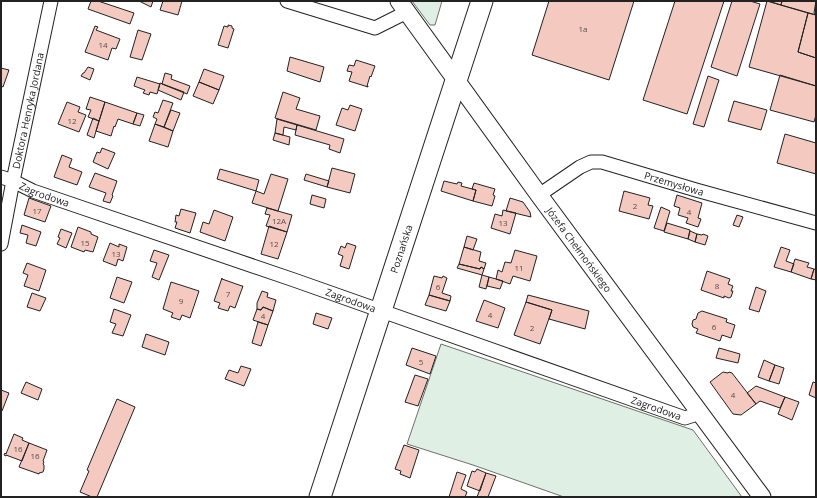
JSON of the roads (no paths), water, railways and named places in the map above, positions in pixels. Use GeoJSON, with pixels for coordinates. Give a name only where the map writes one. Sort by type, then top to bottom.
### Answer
{"type":"FeatureCollection","features":[{"type":"Feature","properties":{"kind":"main road","name":"Poznańska"},"geometry":{"type":"LineString","coordinates":[[320,497],[482,1]]}},
{"type":"Feature","properties":{"kind":"street","name":"Doktora Henryka Jordana"},"geometry":{"type":"LineString","coordinates":[[1,244],[7,179],[51,1]]}},
{"type":"Feature","properties":{"kind":"street"},"geometry":{"type":"LineString","coordinates":[[287,1],[375,28],[403,6]]}},
{"type":"Feature","properties":{"kind":"street","name":"Józefa Chełmońskiego"},"geometry":{"type":"LineString","coordinates":[[403,6],[762,497]]}},
{"type":"Feature","properties":{"kind":"street","name":"Przemysłowa"},"geometry":{"type":"LineString","coordinates":[[540,195],[580,167],[591,162],[602,162],[816,223]]}},
{"type":"Feature","properties":{"kind":"street","name":"Zagrodowa"},"geometry":{"type":"LineString","coordinates":[[7,179],[33,191],[685,418],[700,413]]}}]}
